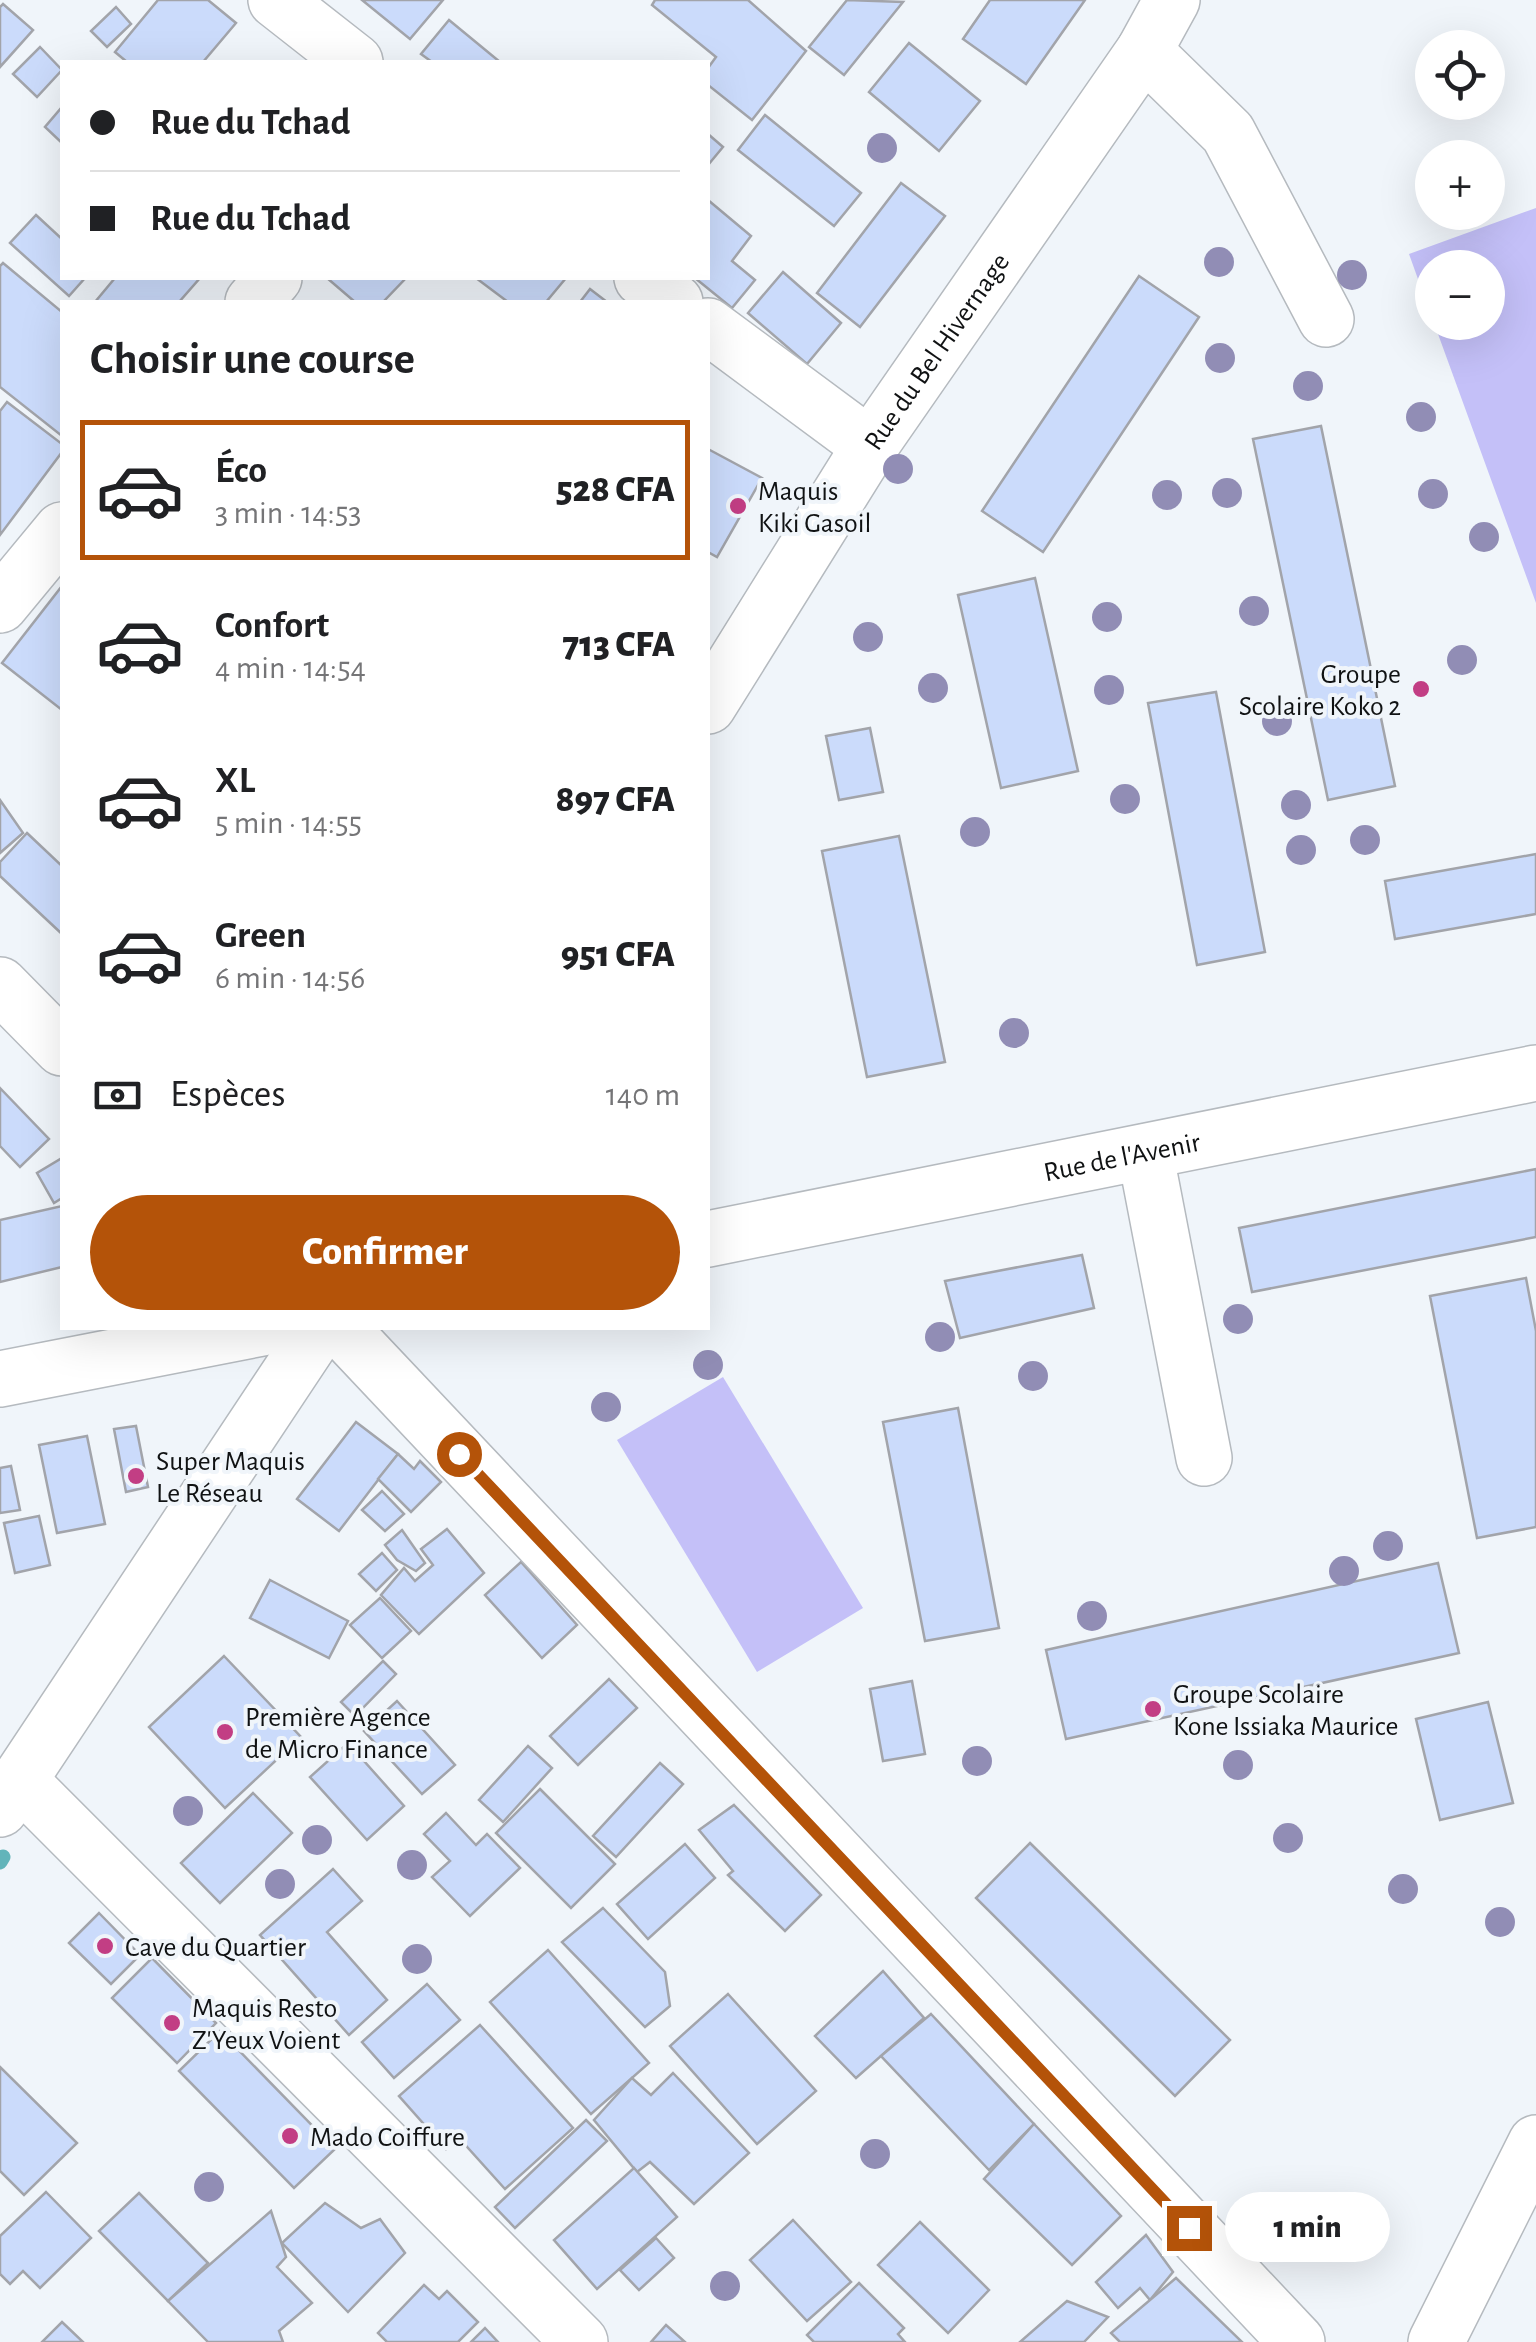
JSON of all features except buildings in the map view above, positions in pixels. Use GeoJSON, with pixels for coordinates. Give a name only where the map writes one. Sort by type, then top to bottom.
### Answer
{"type":"FeatureCollection","features":[{"type":"Feature","properties":{"kind":"street"},"geometry":{"type":"LineString","coordinates":[[276,0],[351,60]]}},
{"type":"Feature","properties":{"kind":"street","name":"Rue du Bel Hivernage"},"geometry":{"type":"LineString","coordinates":[[710,703],[870,446],[1144,51],[1172,0]]}},
{"type":"Feature","properties":{"kind":"street"},"geometry":{"type":"LineString","coordinates":[[1144,51],[1228,133],[1326,319]]}},
{"type":"Feature","properties":{"kind":"street"},"geometry":{"type":"LineString","coordinates":[[255,300],[272,280]]}},
{"type":"Feature","properties":{"kind":"street"},"geometry":{"type":"LineString","coordinates":[[645,280],[673,300]]}},
{"type":"Feature","properties":{"kind":"street"},"geometry":{"type":"LineString","coordinates":[[710,327],[870,446]]}},
{"type":"Feature","properties":{"kind":"street"},"geometry":{"type":"LineString","coordinates":[[0,605],[60,532]]}},
{"type":"Feature","properties":{"kind":"street"},"geometry":{"type":"LineString","coordinates":[[0,986],[60,1046]]}},
{"type":"Feature","properties":{"kind":"street","name":"Rue de l'Avenir"},"geometry":{"type":"LineString","coordinates":[[710,1240],[1536,1073]]}},
{"type":"Feature","properties":{"kind":"street"},"geometry":{"type":"LineString","coordinates":[[1146,1152],[1204,1458]]}},
{"type":"Feature","properties":{"kind":"street"},"geometry":{"type":"LineString","coordinates":[[0,1379],[315,1333]]}},
{"type":"Feature","properties":{"kind":"street"},"geometry":{"type":"LineString","coordinates":[[315,1333],[10,1795],[580,2342]]}},
{"type":"Feature","properties":{"kind":"street"},"geometry":{"type":"LineString","coordinates":[[315,1333],[1297,2342]]}},
{"type":"Feature","properties":{"kind":"street"},"geometry":{"type":"LineString","coordinates":[[1436,2342],[1536,2143]]}},
{"type":"Feature","properties":{"kind":"shaded area"},"geometry":{"type":"Polygon","coordinates":[[[1536,208],[1536,603],[1440,340],[1505,340],[1505,250],[1420,250],[1475,230],[1505,230],[1505,219],[1536,208]]]}},
{"type":"Feature","properties":{"kind":"shaded area"},"geometry":{"type":"Polygon","coordinates":[[[723,1377],[863,1608],[757,1672],[617,1440],[723,1377]]]}},
{"type":"Feature","properties":{"kind":"waterway"},"geometry":{"type":"LineString","coordinates":[[0,1862],[3,1857]]}},
{"type":"Feature","properties":{"kind":"place","name":"Maquis Kiki Gasoil"},"geometry":{"type":"Point","coordinates":[738,506]}},
{"type":"Feature","properties":{"kind":"place","name":"Groupe Scolaire Koko 2"},"geometry":{"type":"Point","coordinates":[1421,689]}},
{"type":"Feature","properties":{"kind":"place","name":"Super Maquis Le Réseau"},"geometry":{"type":"Point","coordinates":[136,1476]}},
{"type":"Feature","properties":{"kind":"place","name":"Groupe Scolaire Kone Issiaka Maurice"},"geometry":{"type":"Point","coordinates":[1153,1709]}},
{"type":"Feature","properties":{"kind":"place","name":"Première Agence de Micro Finance"},"geometry":{"type":"Point","coordinates":[225,1732]}},
{"type":"Feature","properties":{"kind":"place","name":"Cave du Quartier"},"geometry":{"type":"Point","coordinates":[105,1946]}},
{"type":"Feature","properties":{"kind":"place","name":"Maquis Resto Z'Yeux Voient"},"geometry":{"type":"Point","coordinates":[172,2023]}},
{"type":"Feature","properties":{"kind":"place","name":"Mado Coiffure"},"geometry":{"type":"Point","coordinates":[290,2136]}},
{"type":"Feature","properties":{"kind":"route"},"geometry":{"type":"LineString","coordinates":[[459,1454],[1189,2228]]}}]}
